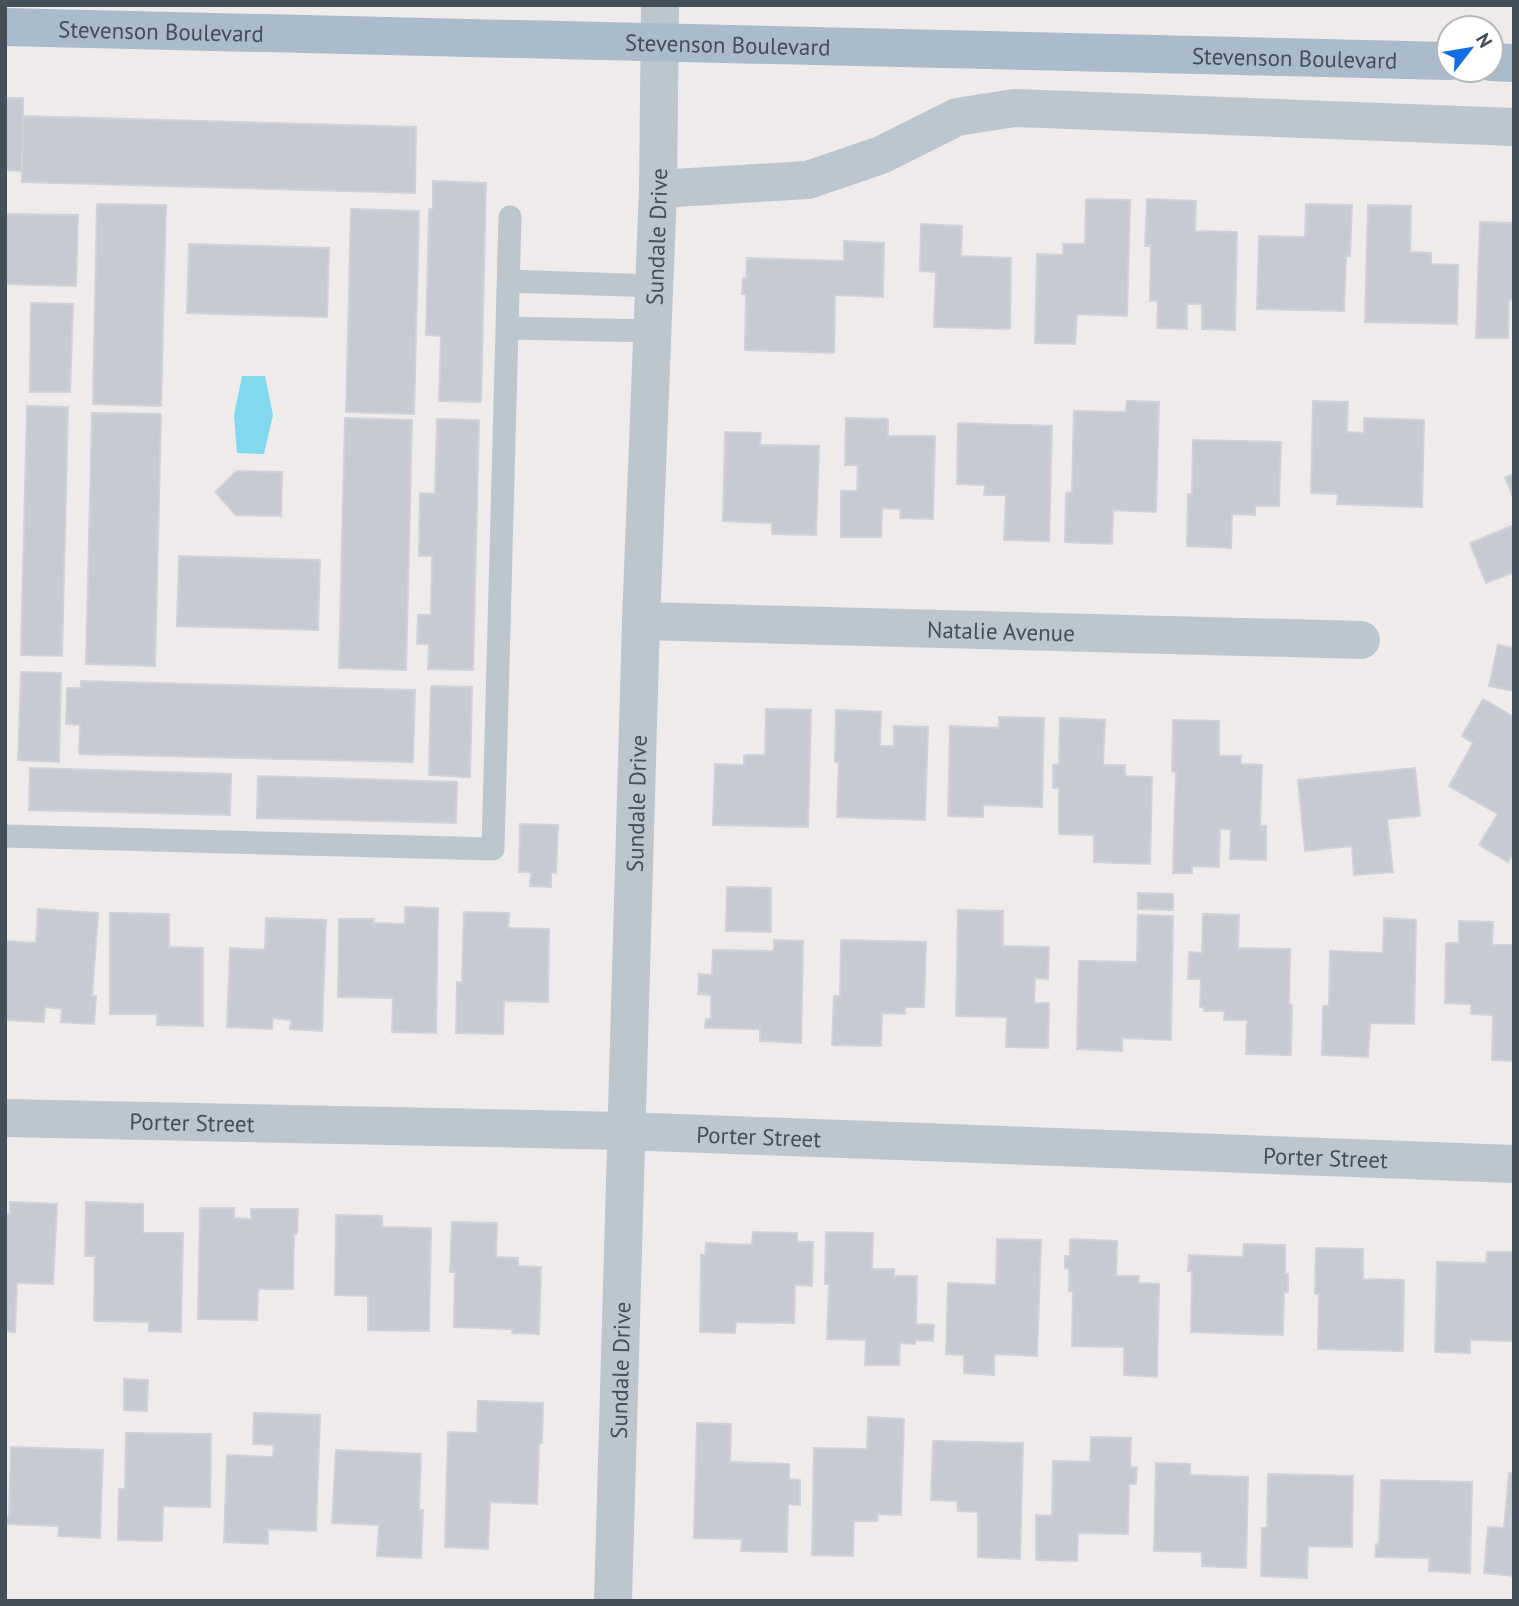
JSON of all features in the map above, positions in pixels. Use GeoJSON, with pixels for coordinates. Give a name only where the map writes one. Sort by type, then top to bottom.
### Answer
{"type":"FeatureCollection","features":[{"type":"Feature","properties":{"kind":"main road","name":"Stevenson Boulevard"},"geometry":{"type":"LineString","coordinates":[[5,27],[660,24],[1435,60]]}},
{"type":"Feature","properties":{"kind":"street","name":"Sundale Drive"},"geometry":{"type":"LineString","coordinates":[[613,1601],[640,621],[653,331],[660,24]]}},
{"type":"Feature","properties":{"kind":"street"},"geometry":{"type":"LineString","coordinates":[[657,189],[808,180],[881,155],[957,117],[1014,108],[1514,127]]}},
{"type":"Feature","properties":{"kind":"street","name":"Natalie Avenue"},"geometry":{"type":"LineString","coordinates":[[640,621],[1361,640]]}},
{"type":"Feature","properties":{"kind":"street","name":"Porter Street"},"geometry":{"type":"LineString","coordinates":[[5,1118],[625,1131],[1514,1164]]}},
{"type":"Feature","properties":{"kind":"lane"},"geometry":{"type":"LineString","coordinates":[[5,836],[493,849],[510,217]]}},
{"type":"Feature","properties":{"kind":"lane"},"geometry":{"type":"LineString","coordinates":[[509,281],[654,286]]}},
{"type":"Feature","properties":{"kind":"lane"},"geometry":{"type":"LineString","coordinates":[[508,328],[653,331]]}},
{"type":"Feature","properties":{"kind":"water"},"geometry":{"type":"Polygon","coordinates":[[[242,376],[265,376],[273,415],[264,454],[237,453],[234,415],[242,376]]]}},
{"type":"Feature","properties":{"kind":"building"},"geometry":{"type":"Polygon","coordinates":[[[5,98],[23,98],[22,171],[5,170],[5,98]]]}},
{"type":"Feature","properties":{"kind":"building"},"geometry":{"type":"Polygon","coordinates":[[[23,116],[416,127],[415,193],[22,182],[23,116]]]}},
{"type":"Feature","properties":{"kind":"building"},"geometry":{"type":"Polygon","coordinates":[[[433,181],[486,183],[481,402],[439,401],[441,336],[426,335],[429,209],[433,209],[433,181]]]}},
{"type":"Feature","properties":{"kind":"building"},"geometry":{"type":"Polygon","coordinates":[[[1086,199],[1130,200],[1127,316],[1077,314],[1075,344],[1035,343],[1037,254],[1063,255],[1063,244],[1085,244],[1086,199]]]}},
{"type":"Feature","properties":{"kind":"building"},"geometry":{"type":"Polygon","coordinates":[[[1147,199],[1196,201],[1195,231],[1237,232],[1235,330],[1202,329],[1202,304],[1187,304],[1187,329],[1157,328],[1158,301],[1150,301],[1151,246],[1145,246],[1147,199]]]}},
{"type":"Feature","properties":{"kind":"building"},"geometry":{"type":"Polygon","coordinates":[[[97,204],[166,205],[161,406],[93,404],[97,204]]]}},
{"type":"Feature","properties":{"kind":"building"},"geometry":{"type":"Polygon","coordinates":[[[1306,204],[1352,205],[1350,256],[1346,256],[1344,311],[1257,309],[1259,236],[1305,237],[1306,204]]]}},
{"type":"Feature","properties":{"kind":"building"},"geometry":{"type":"Polygon","coordinates":[[[1368,205],[1411,206],[1410,252],[1431,253],[1431,264],[1458,265],[1457,324],[1365,322],[1368,205]]]}},
{"type":"Feature","properties":{"kind":"building"},"geometry":{"type":"Polygon","coordinates":[[[351,209],[419,211],[414,414],[346,412],[351,209]]]}},
{"type":"Feature","properties":{"kind":"building"},"geometry":{"type":"Polygon","coordinates":[[[5,214],[78,215],[76,286],[5,284],[5,214]]]}},
{"type":"Feature","properties":{"kind":"building"},"geometry":{"type":"Polygon","coordinates":[[[1480,222],[1514,223],[1514,300],[1509,300],[1508,338],[1476,338],[1480,222]]]}},
{"type":"Feature","properties":{"kind":"building"},"geometry":{"type":"Polygon","coordinates":[[[921,224],[962,226],[961,256],[1011,258],[1010,329],[934,327],[936,272],[920,271],[921,224]]]}},
{"type":"Feature","properties":{"kind":"building"},"geometry":{"type":"Polygon","coordinates":[[[844,241],[884,243],[883,297],[835,295],[834,353],[745,350],[746,294],[742,294],[747,258],[844,261],[844,241]]]}},
{"type":"Feature","properties":{"kind":"building"},"geometry":{"type":"Polygon","coordinates":[[[189,244],[329,248],[327,317],[187,313],[189,244]]]}},
{"type":"Feature","properties":{"kind":"building"},"geometry":{"type":"Polygon","coordinates":[[[31,303],[73,304],[70,392],[30,392],[31,303]]]}},
{"type":"Feature","properties":{"kind":"building"},"geometry":{"type":"Polygon","coordinates":[[[1127,401],[1159,402],[1156,512],[1113,510],[1112,544],[1065,542],[1066,493],[1072,492],[1074,411],[1126,412],[1127,401]]]}},
{"type":"Feature","properties":{"kind":"building"},"geometry":{"type":"Polygon","coordinates":[[[1313,401],[1348,402],[1347,432],[1364,433],[1364,418],[1424,420],[1422,507],[1337,504],[1338,494],[1311,493],[1313,401]]]}},
{"type":"Feature","properties":{"kind":"building"},"geometry":{"type":"Polygon","coordinates":[[[27,406],[68,407],[62,656],[21,655],[27,406]]]}},
{"type":"Feature","properties":{"kind":"building"},"geometry":{"type":"Polygon","coordinates":[[[92,413],[161,414],[155,666],[86,664],[92,413]]]}},
{"type":"Feature","properties":{"kind":"building"},"geometry":{"type":"Polygon","coordinates":[[[345,418],[412,420],[406,670],[339,668],[345,418]]]}},
{"type":"Feature","properties":{"kind":"building"},"geometry":{"type":"Polygon","coordinates":[[[846,418],[888,419],[888,436],[935,436],[933,519],[900,518],[901,509],[882,508],[881,537],[841,537],[841,491],[857,491],[858,465],[845,465],[846,418]]]}},
{"type":"Feature","properties":{"kind":"building"},"geometry":{"type":"Polygon","coordinates":[[[437,419],[479,420],[473,670],[428,669],[429,644],[417,644],[418,615],[431,615],[432,556],[419,556],[420,493],[435,494],[437,419]]]}},
{"type":"Feature","properties":{"kind":"building"},"geometry":{"type":"Polygon","coordinates":[[[958,423],[1052,426],[1049,541],[1004,540],[1006,495],[984,495],[985,485],[957,484],[958,423]]]}},
{"type":"Feature","properties":{"kind":"building"},"geometry":{"type":"Polygon","coordinates":[[[725,432],[761,433],[760,445],[819,446],[816,535],[772,534],[772,523],[723,521],[725,432]]]}},
{"type":"Feature","properties":{"kind":"building"},"geometry":{"type":"Polygon","coordinates":[[[1193,440],[1281,442],[1279,506],[1255,506],[1255,515],[1232,514],[1231,548],[1187,546],[1193,440]]]}},
{"type":"Feature","properties":{"kind":"building"},"geometry":{"type":"Polygon","coordinates":[[[237,471],[282,472],[281,516],[236,515],[215,492],[237,471]]]}},
{"type":"Feature","properties":{"kind":"building"},"geometry":{"type":"Polygon","coordinates":[[[1514,474],[1514,499],[1505,477],[1514,474]]]}},
{"type":"Feature","properties":{"kind":"building"},"geometry":{"type":"Polygon","coordinates":[[[1514,525],[1514,572],[1486,583],[1470,543],[1514,525]]]}},
{"type":"Feature","properties":{"kind":"building"},"geometry":{"type":"Polygon","coordinates":[[[179,556],[320,560],[318,630],[177,626],[179,556]]]}},
{"type":"Feature","properties":{"kind":"building"},"geometry":{"type":"Polygon","coordinates":[[[1514,641],[1514,691],[1489,686],[1498,645],[1512,648],[1514,641]]]}},
{"type":"Feature","properties":{"kind":"building"},"geometry":{"type":"Polygon","coordinates":[[[21,672],[61,673],[59,762],[18,760],[21,672]]]}},
{"type":"Feature","properties":{"kind":"building"},"geometry":{"type":"Polygon","coordinates":[[[81,681],[415,690],[413,762],[79,754],[80,725],[66,724],[67,688],[81,688],[81,681]]]}},
{"type":"Feature","properties":{"kind":"building"},"geometry":{"type":"Polygon","coordinates":[[[431,686],[472,687],[470,777],[429,775],[431,686]]]}},
{"type":"Feature","properties":{"kind":"building"},"geometry":{"type":"Polygon","coordinates":[[[1483,699],[1514,717],[1514,852],[1508,862],[1479,845],[1498,814],[1449,786],[1473,743],[1462,736],[1483,699]]]}},
{"type":"Feature","properties":{"kind":"building"},"geometry":{"type":"Polygon","coordinates":[[[766,709],[811,710],[808,827],[713,825],[715,764],[744,765],[744,755],[765,755],[766,709]]]}},
{"type":"Feature","properties":{"kind":"building"},"geometry":{"type":"Polygon","coordinates":[[[836,710],[881,712],[880,746],[894,746],[894,726],[928,727],[925,820],[837,817],[839,762],[835,762],[836,710]]]}},
{"type":"Feature","properties":{"kind":"building"},"geometry":{"type":"Polygon","coordinates":[[[999,717],[1044,718],[1042,807],[983,805],[983,817],[948,816],[950,726],[999,728],[999,717]]]}},
{"type":"Feature","properties":{"kind":"building"},"geometry":{"type":"Polygon","coordinates":[[[1060,718],[1105,720],[1103,765],[1125,765],[1125,776],[1152,777],[1150,864],[1094,862],[1094,835],[1059,834],[1059,788],[1053,788],[1053,765],[1059,764],[1060,718]]]}},
{"type":"Feature","properties":{"kind":"building"},"geometry":{"type":"Polygon","coordinates":[[[1173,720],[1219,721],[1219,756],[1241,756],[1241,764],[1262,765],[1260,826],[1266,826],[1266,860],[1230,859],[1231,829],[1220,829],[1219,867],[1192,866],[1192,873],[1173,873],[1176,772],[1172,771],[1173,720]]]}},
{"type":"Feature","properties":{"kind":"building"},"geometry":{"type":"Polygon","coordinates":[[[30,768],[231,774],[230,815],[29,810],[30,768]]]}},
{"type":"Feature","properties":{"kind":"building"},"geometry":{"type":"Polygon","coordinates":[[[1415,768],[1420,816],[1387,819],[1393,872],[1354,875],[1352,846],[1305,851],[1298,780],[1415,768]]]}},
{"type":"Feature","properties":{"kind":"building"},"geometry":{"type":"Polygon","coordinates":[[[258,776],[457,782],[456,823],[257,818],[258,776]]]}},
{"type":"Feature","properties":{"kind":"building"},"geometry":{"type":"Polygon","coordinates":[[[520,824],[558,825],[556,873],[551,873],[551,887],[530,886],[531,872],[519,872],[520,824]]]}},
{"type":"Feature","properties":{"kind":"building"},"geometry":{"type":"Polygon","coordinates":[[[727,887],[771,888],[771,932],[726,931],[727,887]]]}},
{"type":"Feature","properties":{"kind":"building"},"geometry":{"type":"Polygon","coordinates":[[[1138,893],[1173,894],[1173,910],[1138,909],[1138,893]]]}},
{"type":"Feature","properties":{"kind":"building"},"geometry":{"type":"Polygon","coordinates":[[[405,907],[438,908],[436,1033],[392,1032],[393,998],[338,997],[339,919],[374,919],[373,923],[405,924],[405,907]]]}},
{"type":"Feature","properties":{"kind":"building"},"geometry":{"type":"Polygon","coordinates":[[[38,909],[98,913],[92,996],[96,996],[94,1024],[61,1022],[62,1009],[45,1007],[44,1022],[5,1020],[5,941],[36,943],[38,909]]]}},
{"type":"Feature","properties":{"kind":"building"},"geometry":{"type":"Polygon","coordinates":[[[958,910],[1003,911],[1003,946],[1049,947],[1048,979],[1035,978],[1034,1003],[1049,1003],[1048,1048],[1006,1047],[1007,1017],[956,1016],[958,910]]]}},
{"type":"Feature","properties":{"kind":"building"},"geometry":{"type":"Polygon","coordinates":[[[464,912],[509,913],[508,928],[549,929],[548,1002],[504,1001],[503,1034],[456,1033],[457,982],[462,983],[464,912]]]}},
{"type":"Feature","properties":{"kind":"building"},"geometry":{"type":"Polygon","coordinates":[[[110,913],[169,914],[169,947],[203,948],[203,1026],[157,1025],[157,1014],[110,1014],[110,913]]]}},
{"type":"Feature","properties":{"kind":"building"},"geometry":{"type":"Polygon","coordinates":[[[1203,914],[1239,915],[1238,948],[1290,949],[1291,1055],[1246,1054],[1247,1020],[1224,1020],[1225,1011],[1204,1011],[1204,1007],[1200,1007],[1201,979],[1188,979],[1189,952],[1202,953],[1203,914]]]}},
{"type":"Feature","properties":{"kind":"building"},"geometry":{"type":"Polygon","coordinates":[[[1138,915],[1173,916],[1171,1040],[1122,1038],[1122,1051],[1077,1049],[1079,961],[1137,962],[1138,915]]]}},
{"type":"Feature","properties":{"kind":"building"},"geometry":{"type":"Polygon","coordinates":[[[266,918],[326,920],[322,1031],[290,1029],[291,1020],[273,1018],[272,1029],[227,1027],[230,948],[265,950],[266,918]]]}},
{"type":"Feature","properties":{"kind":"building"},"geometry":{"type":"Polygon","coordinates":[[[1384,918],[1416,920],[1414,1024],[1370,1023],[1368,1057],[1322,1055],[1323,1006],[1329,1006],[1330,951],[1383,953],[1384,918]]]}},
{"type":"Feature","properties":{"kind":"building"},"geometry":{"type":"Polygon","coordinates":[[[1459,921],[1493,922],[1492,945],[1514,945],[1514,1061],[1492,1060],[1493,1015],[1471,1014],[1471,1004],[1445,1003],[1446,943],[1459,943],[1459,921]]]}},
{"type":"Feature","properties":{"kind":"building"},"geometry":{"type":"Polygon","coordinates":[[[774,940],[803,941],[801,1043],[760,1041],[760,1029],[705,1028],[706,1019],[711,1019],[711,995],[698,994],[699,974],[712,975],[713,950],[774,951],[774,940]]]}},
{"type":"Feature","properties":{"kind":"building"},"geometry":{"type":"Polygon","coordinates":[[[841,940],[926,942],[924,1007],[905,1007],[905,1014],[882,1013],[881,1046],[832,1045],[834,996],[840,996],[841,940]]]}},
{"type":"Feature","properties":{"kind":"building"},"geometry":{"type":"Polygon","coordinates":[[[10,1202],[57,1204],[53,1284],[17,1283],[15,1332],[5,1331],[5,1214],[10,1214],[10,1202]]]}},
{"type":"Feature","properties":{"kind":"building"},"geometry":{"type":"Polygon","coordinates":[[[86,1202],[143,1204],[143,1233],[183,1233],[181,1332],[149,1331],[149,1322],[94,1321],[95,1256],[85,1256],[86,1202]]]}},
{"type":"Feature","properties":{"kind":"building"},"geometry":{"type":"Polygon","coordinates":[[[200,1208],[234,1208],[234,1218],[251,1219],[251,1209],[298,1209],[297,1234],[294,1234],[293,1289],[258,1289],[257,1320],[198,1319],[200,1208]]]}},
{"type":"Feature","properties":{"kind":"building"},"geometry":{"type":"Polygon","coordinates":[[[336,1215],[382,1216],[382,1227],[431,1228],[429,1331],[368,1330],[368,1296],[335,1295],[336,1215]]]}},
{"type":"Feature","properties":{"kind":"building"},"geometry":{"type":"Polygon","coordinates":[[[452,1222],[497,1223],[496,1257],[518,1258],[518,1266],[541,1267],[539,1334],[512,1333],[513,1329],[454,1327],[455,1272],[450,1272],[452,1222]]]}},
{"type":"Feature","properties":{"kind":"building"},"geometry":{"type":"Polygon","coordinates":[[[753,1232],[797,1233],[797,1242],[813,1242],[812,1286],[795,1285],[794,1323],[736,1322],[735,1333],[700,1332],[701,1255],[705,1255],[706,1243],[752,1245],[753,1232]]]}},
{"type":"Feature","properties":{"kind":"building"},"geometry":{"type":"Polygon","coordinates":[[[826,1232],[873,1233],[872,1269],[894,1269],[894,1276],[917,1276],[916,1324],[934,1325],[933,1341],[900,1343],[899,1365],[865,1365],[866,1340],[827,1339],[829,1284],[825,1284],[826,1232]]]}},
{"type":"Feature","properties":{"kind":"building"},"geometry":{"type":"Polygon","coordinates":[[[997,1239],[1041,1240],[1037,1356],[994,1354],[994,1375],[964,1373],[964,1355],[946,1354],[948,1283],[996,1285],[997,1239]]]}},
{"type":"Feature","properties":{"kind":"building"},"geometry":{"type":"Polygon","coordinates":[[[1070,1239],[1117,1241],[1116,1276],[1139,1276],[1138,1283],[1159,1284],[1157,1377],[1124,1375],[1124,1347],[1072,1346],[1073,1291],[1069,1291],[1069,1269],[1065,1268],[1065,1256],[1070,1256],[1070,1239]]]}},
{"type":"Feature","properties":{"kind":"building"},"geometry":{"type":"Polygon","coordinates":[[[1244,1244],[1285,1245],[1288,1292],[1284,1292],[1283,1335],[1191,1332],[1192,1271],[1188,1271],[1189,1255],[1243,1257],[1244,1244]]]}},
{"type":"Feature","properties":{"kind":"building"},"geometry":{"type":"Polygon","coordinates":[[[1316,1248],[1363,1249],[1363,1279],[1404,1280],[1403,1351],[1318,1349],[1316,1248]]]}},
{"type":"Feature","properties":{"kind":"building"},"geometry":{"type":"Polygon","coordinates":[[[1487,1252],[1514,1252],[1514,1341],[1470,1340],[1470,1353],[1435,1352],[1437,1262],[1486,1263],[1487,1252]]]}},
{"type":"Feature","properties":{"kind":"building"},"geometry":{"type":"Polygon","coordinates":[[[124,1379],[148,1380],[147,1411],[124,1410],[124,1379]]]}},
{"type":"Feature","properties":{"kind":"building"},"geometry":{"type":"Polygon","coordinates":[[[478,1401],[543,1403],[537,1504],[490,1502],[488,1549],[445,1547],[448,1432],[477,1433],[478,1401]]]}},
{"type":"Feature","properties":{"kind":"building"},"geometry":{"type":"Polygon","coordinates":[[[254,1413],[320,1415],[316,1531],[268,1529],[268,1544],[224,1542],[227,1455],[273,1457],[274,1445],[253,1444],[254,1413]]]}},
{"type":"Feature","properties":{"kind":"building"},"geometry":{"type":"Polygon","coordinates":[[[868,1417],[904,1419],[901,1515],[878,1514],[877,1521],[854,1521],[853,1556],[812,1555],[814,1448],[867,1449],[868,1417]]]}},
{"type":"Feature","properties":{"kind":"building"},"geometry":{"type":"Polygon","coordinates":[[[697,1423],[731,1424],[730,1462],[789,1464],[789,1479],[800,1480],[800,1505],[788,1504],[787,1552],[741,1551],[742,1539],[694,1538],[697,1423]]]}},
{"type":"Feature","properties":{"kind":"building"},"geometry":{"type":"Polygon","coordinates":[[[126,1433],[211,1434],[210,1507],[163,1506],[162,1541],[118,1540],[119,1489],[125,1489],[126,1433]]]}},
{"type":"Feature","properties":{"kind":"building"},"geometry":{"type":"Polygon","coordinates":[[[1091,1437],[1131,1438],[1130,1467],[1137,1467],[1136,1484],[1129,1484],[1128,1534],[1078,1533],[1077,1561],[1036,1560],[1036,1515],[1052,1516],[1053,1461],[1090,1462],[1091,1437]]]}},
{"type":"Feature","properties":{"kind":"building"},"geometry":{"type":"Polygon","coordinates":[[[933,1441],[1023,1443],[1020,1559],[978,1557],[978,1512],[958,1511],[957,1501],[931,1500],[933,1441]]]}},
{"type":"Feature","properties":{"kind":"building"},"geometry":{"type":"Polygon","coordinates":[[[11,1447],[103,1450],[100,1538],[58,1536],[59,1526],[5,1524],[6,1517],[9,1517],[11,1447]]]}},
{"type":"Feature","properties":{"kind":"building"},"geometry":{"type":"Polygon","coordinates":[[[336,1450],[421,1454],[421,1558],[377,1556],[379,1525],[332,1523],[336,1450]]]}},
{"type":"Feature","properties":{"kind":"building"},"geometry":{"type":"Polygon","coordinates":[[[1156,1463],[1190,1464],[1190,1475],[1248,1477],[1246,1568],[1202,1566],[1202,1552],[1154,1551],[1156,1463]]]}},
{"type":"Feature","properties":{"kind":"building"},"geometry":{"type":"Polygon","coordinates":[[[1509,1473],[1514,1474],[1514,1576],[1484,1573],[1488,1527],[1504,1528],[1509,1473]]]}},
{"type":"Feature","properties":{"kind":"building"},"geometry":{"type":"Polygon","coordinates":[[[1268,1474],[1353,1476],[1352,1547],[1308,1546],[1307,1578],[1261,1576],[1262,1528],[1267,1528],[1268,1474]]]}},
{"type":"Feature","properties":{"kind":"building"},"geometry":{"type":"Polygon","coordinates":[[[1381,1480],[1472,1482],[1470,1573],[1429,1571],[1429,1558],[1375,1557],[1376,1544],[1379,1545],[1381,1480]]]}}]}
